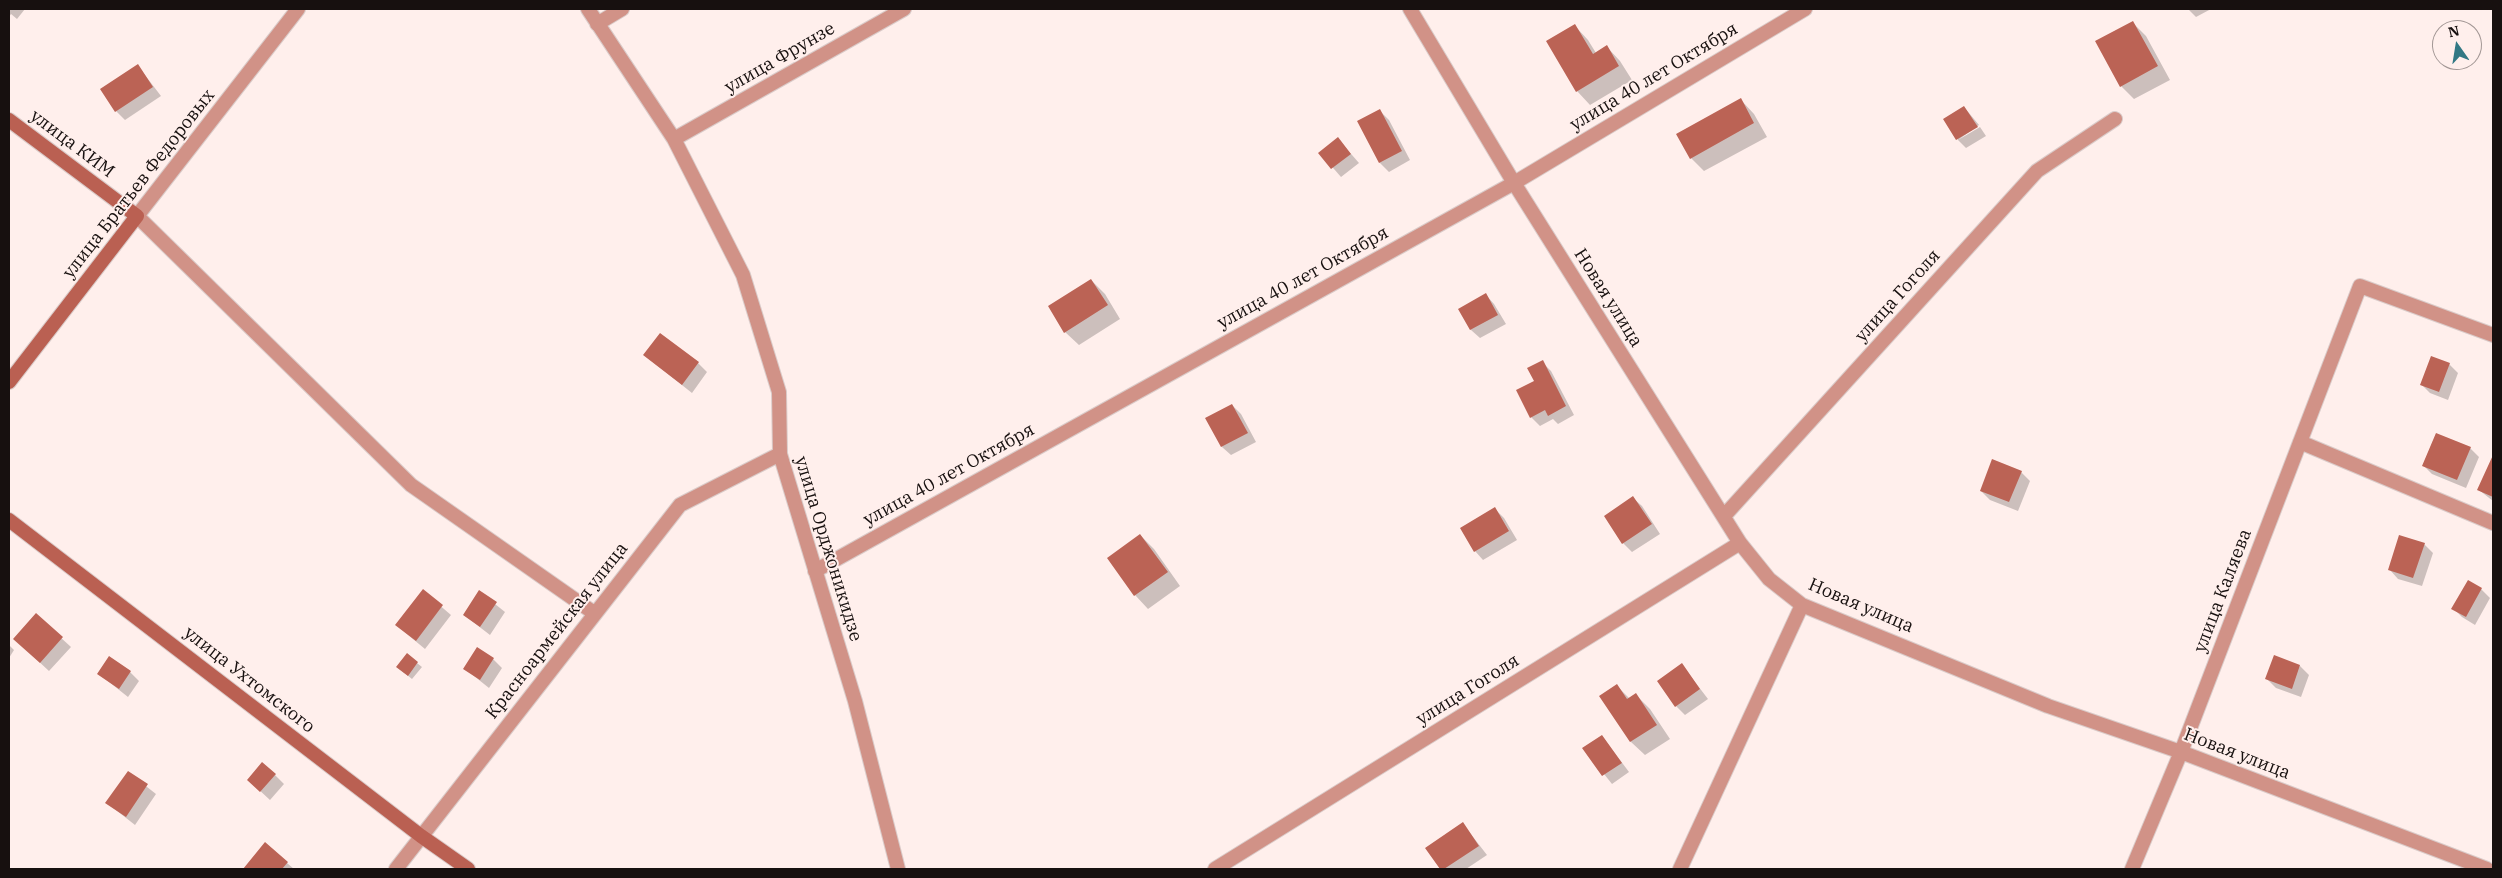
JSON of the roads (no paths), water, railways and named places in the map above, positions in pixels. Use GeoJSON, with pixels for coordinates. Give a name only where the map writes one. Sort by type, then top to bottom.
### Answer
{"type":"FeatureCollection","features":[{"type":"Feature","properties":{"kind":"main road","name":"улица КИМ"},"geometry":{"type":"LineString","coordinates":[[9,120],[137,216]]}},
{"type":"Feature","properties":{"kind":"main road","name":"улица Братьев Федоровых"},"geometry":{"type":"LineString","coordinates":[[9,382],[137,216]]}},
{"type":"Feature","properties":{"kind":"main road","name":"улица Ухтомского"},"geometry":{"type":"LineString","coordinates":[[9,520],[421,836],[468,869]]}},
{"type":"Feature","properties":{"kind":"street","name":"улица Братьев Федоровых"},"geometry":{"type":"LineString","coordinates":[[137,216],[298,9]]}},
{"type":"Feature","properties":{"kind":"street","name":"улица Орджоникидзе"},"geometry":{"type":"LineString","coordinates":[[588,9],[674,139],[742,274],[778,392],[780,454],[855,701],[898,869]]}},
{"type":"Feature","properties":{"kind":"street"},"geometry":{"type":"LineString","coordinates":[[597,24],[622,9]]}},
{"type":"Feature","properties":{"kind":"street","name":"улица Фрунзе"},"geometry":{"type":"LineString","coordinates":[[674,139],[904,9]]}},
{"type":"Feature","properties":{"kind":"street","name":"Новая улица"},"geometry":{"type":"LineString","coordinates":[[1410,9],[1514,183],[1740,543],[1769,579],[1802,604],[2048,706],[2181,752],[2487,869]]}},
{"type":"Feature","properties":{"kind":"street","name":"улица 40 лет Октября"},"geometry":{"type":"LineString","coordinates":[[815,571],[1514,183],[1805,9]]}},
{"type":"Feature","properties":{"kind":"street","name":"улица Гоголя"},"geometry":{"type":"LineString","coordinates":[[1724,516],[2037,171],[2115,119]]}},
{"type":"Feature","properties":{"kind":"street"},"geometry":{"type":"LineString","coordinates":[[137,216],[411,485],[594,614]]}},
{"type":"Feature","properties":{"kind":"street","name":"улица Каляева"},"geometry":{"type":"LineString","coordinates":[[2132,869],[2181,752],[2360,286],[2493,334]]}},
{"type":"Feature","properties":{"kind":"street"},"geometry":{"type":"LineString","coordinates":[[2300,442],[2493,523]]}},
{"type":"Feature","properties":{"kind":"street","name":"Красноармейская улица"},"geometry":{"type":"LineString","coordinates":[[396,869],[680,505],[780,454]]}},
{"type":"Feature","properties":{"kind":"street","name":"улица Гоголя"},"geometry":{"type":"LineString","coordinates":[[1215,869],[1740,543]]}},
{"type":"Feature","properties":{"kind":"street"},"geometry":{"type":"LineString","coordinates":[[1680,869],[1802,604]]}}]}
